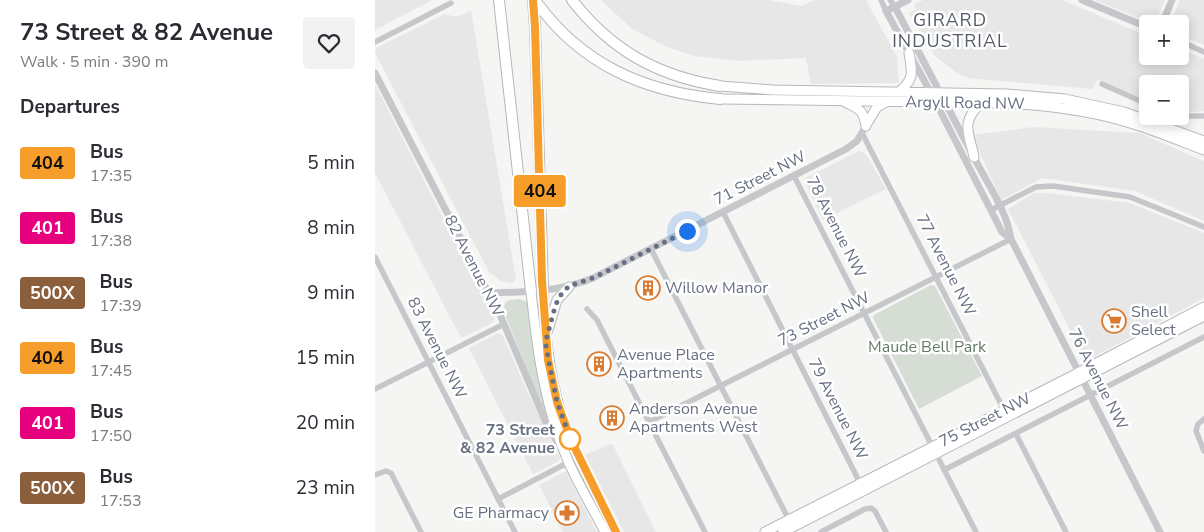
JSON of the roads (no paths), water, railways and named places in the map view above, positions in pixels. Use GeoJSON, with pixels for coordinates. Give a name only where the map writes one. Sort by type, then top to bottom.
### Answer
{"type":"FeatureCollection","features":[{"type":"Feature","properties":{"kind":"highway"},"geometry":{"type":"LineString","coordinates":[[499,0],[531,291]]}},
{"type":"Feature","properties":{"kind":"highway"},"geometry":{"type":"LineString","coordinates":[[534,0],[543,290]]}},
{"type":"Feature","properties":{"kind":"highway"},"geometry":{"type":"LineString","coordinates":[[534,0],[565,34],[586,52],[610,68],[633,79],[672,93],[720,99]]}},
{"type":"Feature","properties":{"kind":"highway"},"geometry":{"type":"LineString","coordinates":[[571,0],[595,28],[636,58],[681,77],[720,86]]}},
{"type":"Feature","properties":{"kind":"main road"},"geometry":{"type":"LineString","coordinates":[[899,92],[911,80],[909,53]]}},
{"type":"Feature","properties":{"kind":"main road","name":"Argyll Road NW"},"geometry":{"type":"LineString","coordinates":[[720,86],[773,90],[1035,96],[1079,101],[1142,117],[1204,141]]}},
{"type":"Feature","properties":{"kind":"main road","name":"Argyll Road NW"},"geometry":{"type":"LineString","coordinates":[[720,99],[946,102],[1046,106],[1096,114],[1140,126],[1204,150]]}},
{"type":"Feature","properties":{"kind":"main road"},"geometry":{"type":"LineString","coordinates":[[843,101],[861,110],[864,115],[864,129]]}},
{"type":"Feature","properties":{"kind":"main road"},"geometry":{"type":"LineString","coordinates":[[864,129],[877,107],[888,101]]}},
{"type":"Feature","properties":{"kind":"main road"},"geometry":{"type":"LineString","coordinates":[[974,157],[967,126],[970,115],[981,103]]}},
{"type":"Feature","properties":{"kind":"main road"},"geometry":{"type":"LineString","coordinates":[[546,340],[557,300],[569,286]]}},
{"type":"Feature","properties":{"kind":"main road"},"geometry":{"type":"LineString","coordinates":[[543,290],[549,368],[557,402],[571,440],[616,532]]}},
{"type":"Feature","properties":{"kind":"main road","name":"82 Avenue NW"},"geometry":{"type":"LineString","coordinates":[[531,291],[538,358],[551,412],[569,462],[605,532]]}},
{"type":"Feature","properties":{"kind":"main road","name":"75 Street NW"},"geometry":{"type":"LineString","coordinates":[[783,532],[861,483],[934,451],[1004,410],[1081,376],[1204,307]]}},
{"type":"Feature","properties":{"kind":"main road","name":"75 Street NW"},"geometry":{"type":"LineString","coordinates":[[765,532],[792,526],[1081,376],[1204,316]]}},
{"type":"Feature","properties":{"kind":"street","name":"76 Avenue NW"},"geometry":{"type":"LineString","coordinates":[[881,0],[1002,232],[1011,239]]}},
{"type":"Feature","properties":{"kind":"street","name":"76 Avenue NW"},"geometry":{"type":"LineString","coordinates":[[890,0],[946,102],[999,206],[1009,227],[1011,239],[1160,532]]}},
{"type":"Feature","properties":{"kind":"street"},"geometry":{"type":"LineString","coordinates":[[886,11],[908,0]]}},
{"type":"Feature","properties":{"kind":"street"},"geometry":{"type":"LineString","coordinates":[[1082,0],[1139,24]]}},
{"type":"Feature","properties":{"kind":"street"},"geometry":{"type":"LineString","coordinates":[[1165,15],[1172,0]]}},
{"type":"Feature","properties":{"kind":"street"},"geometry":{"type":"LineString","coordinates":[[375,42],[451,3]]}},
{"type":"Feature","properties":{"kind":"street"},"geometry":{"type":"LineString","coordinates":[[1189,45],[1204,52]]}},
{"type":"Feature","properties":{"kind":"street","name":"82 Avenue NW"},"geometry":{"type":"LineString","coordinates":[[375,73],[488,293],[547,425],[569,462]]}},
{"type":"Feature","properties":{"kind":"street"},"geometry":{"type":"LineString","coordinates":[[1102,84],[1139,100]]}},
{"type":"Feature","properties":{"kind":"street"},"geometry":{"type":"LineString","coordinates":[[1189,116],[1204,116]]}},
{"type":"Feature","properties":{"kind":"street","name":"71 Street NW"},"geometry":{"type":"LineString","coordinates":[[488,293],[543,290],[569,286],[593,278],[849,148],[857,141],[864,129]]}},
{"type":"Feature","properties":{"kind":"street","name":"77 Avenue NW"},"geometry":{"type":"LineString","coordinates":[[864,129],[936,277],[1004,410]]}},
{"type":"Feature","properties":{"kind":"street","name":"78 Avenue NW"},"geometry":{"type":"LineString","coordinates":[[794,176],[976,532]]}},
{"type":"Feature","properties":{"kind":"street"},"geometry":{"type":"LineString","coordinates":[[991,210],[1035,187],[1053,186],[1130,197],[1204,227]]}},
{"type":"Feature","properties":{"kind":"street","name":"79 Avenue NW"},"geometry":{"type":"LineString","coordinates":[[723,212],[861,483]]}},
{"type":"Feature","properties":{"kind":"street","name":"73 Street NW"},"geometry":{"type":"LineString","coordinates":[[649,422],[1011,239]]}},
{"type":"Feature","properties":{"kind":"street"},"geometry":{"type":"LineString","coordinates":[[651,249],[792,526]]}},
{"type":"Feature","properties":{"kind":"street","name":"83 Avenue NW"},"geometry":{"type":"LineString","coordinates":[[375,257],[515,532]]}},
{"type":"Feature","properties":{"kind":"street"},"geometry":{"type":"LineString","coordinates":[[587,309],[597,320],[705,532]]}},
{"type":"Feature","properties":{"kind":"street"},"geometry":{"type":"LineString","coordinates":[[375,389],[503,324]]}},
{"type":"Feature","properties":{"kind":"street","name":"75 Street NW"},"geometry":{"type":"LineString","coordinates":[[944,470],[1204,337]]}},
{"type":"Feature","properties":{"kind":"street"},"geometry":{"type":"LineString","coordinates":[[1204,419],[1196,428],[1197,436],[1204,451]]}},
{"type":"Feature","properties":{"kind":"street"},"geometry":{"type":"LineString","coordinates":[[1016,434],[1067,532]]}},
{"type":"Feature","properties":{"kind":"street"},"geometry":{"type":"LineString","coordinates":[[498,499],[569,462]]}},
{"type":"Feature","properties":{"kind":"street"},"geometry":{"type":"LineString","coordinates":[[375,475],[386,470],[391,473],[421,532]]}},
{"type":"Feature","properties":{"kind":"street"},"geometry":{"type":"LineString","coordinates":[[821,532],[865,509],[871,508],[875,511],[886,532]]}},
{"type":"Feature","properties":{"kind":"place","name":"Willow Manor"},"geometry":{"type":"Point","coordinates":[648,288]}},
{"type":"Feature","properties":{"kind":"place","name":"Shell Select"},"geometry":{"type":"Point","coordinates":[1114,321]}},
{"type":"Feature","properties":{"kind":"place","name":"Avenue Place Apartments"},"geometry":{"type":"Point","coordinates":[599,364]}},
{"type":"Feature","properties":{"kind":"place","name":"Anderson Avenue Apartments West"},"geometry":{"type":"Point","coordinates":[612,418]}},
{"type":"Feature","properties":{"kind":"place","name":"73 Street & 82 Avenue"},"geometry":{"type":"Point","coordinates":[570,439]}},
{"type":"Feature","properties":{"kind":"place","name":"GE Pharmacy"},"geometry":{"type":"Point","coordinates":[567,513]}},
{"type":"Feature","properties":{"kind":"district","name":"GIRARD INDUSTRIAL"},"geometry":{"type":"Point","coordinates":[950,30]}},
{"type":"Feature","properties":{"kind":"park label","name":"Maude Bell Park"},"geometry":{"type":"Point","coordinates":[927,347]}}]}
